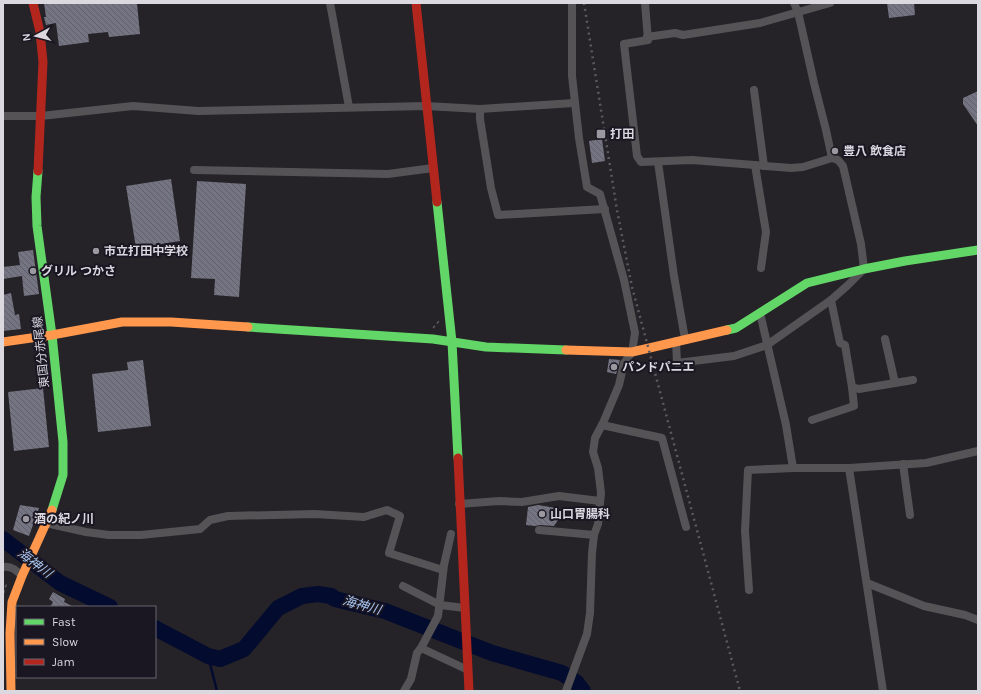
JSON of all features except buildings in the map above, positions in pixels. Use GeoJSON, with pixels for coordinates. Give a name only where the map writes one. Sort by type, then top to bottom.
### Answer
{"type":"FeatureCollection","features":[{"type":"Feature","properties":{"kind":"street","name":"東国分赤尾線"},"geometry":{"type":"LineString","coordinates":[[11,691],[10,633],[12,602],[22,576],[52,511],[63,474],[63,442],[52,335],[37,226],[36,197],[43,62],[40,32],[33,3]]}},
{"type":"Feature","properties":{"kind":"street"},"geometry":{"type":"LineString","coordinates":[[330,3],[349,107]]}},
{"type":"Feature","properties":{"kind":"street"},"geometry":{"type":"LineString","coordinates":[[416,3],[452,342],[469,691]]}},
{"type":"Feature","properties":{"kind":"street"},"geometry":{"type":"LineString","coordinates":[[566,691],[587,634],[589,620],[592,553],[594,535],[598,524],[601,493],[598,468],[593,452],[595,438],[619,385],[624,363],[632,352],[635,333],[624,280],[605,208],[600,194],[587,187],[574,103],[572,76],[572,3]]}},
{"type":"Feature","properties":{"kind":"street"},"geometry":{"type":"LineString","coordinates":[[646,3],[648,37]]}},
{"type":"Feature","properties":{"kind":"street"},"geometry":{"type":"LineString","coordinates":[[794,3],[798,12],[832,158]]}},
{"type":"Feature","properties":{"kind":"street"},"geometry":{"type":"LineString","coordinates":[[827,3],[760,23],[683,35],[675,33],[648,37],[648,40],[624,44],[637,156],[641,162],[692,160],[791,168],[803,167],[832,158],[838,160],[843,166],[861,244],[864,269]]}},
{"type":"Feature","properties":{"kind":"street"},"geometry":{"type":"LineString","coordinates":[[754,90],[764,166]]}},
{"type":"Feature","properties":{"kind":"street"},"geometry":{"type":"LineString","coordinates":[[3,116],[41,116],[133,106],[198,111],[426,106],[480,109],[574,103]]}},
{"type":"Feature","properties":{"kind":"street"},"geometry":{"type":"LineString","coordinates":[[480,109],[480,119],[491,188],[498,215],[605,208]]}},
{"type":"Feature","properties":{"kind":"street"},"geometry":{"type":"LineString","coordinates":[[658,162],[674,276],[685,339]]}},
{"type":"Feature","properties":{"kind":"street"},"geometry":{"type":"LineString","coordinates":[[755,165],[766,232],[760,268]]}},
{"type":"Feature","properties":{"kind":"street"},"geometry":{"type":"LineString","coordinates":[[194,170],[388,174],[433,168]]}},
{"type":"Feature","properties":{"kind":"street"},"geometry":{"type":"LineString","coordinates":[[3,342],[52,335],[122,322],[171,322],[433,339],[486,347],[632,352],[736,328],[807,283],[905,261],[978,250]]}},
{"type":"Feature","properties":{"kind":"street"},"geometry":{"type":"LineString","coordinates":[[676,341],[677,363],[734,356],[767,346],[831,300],[864,269]]}},
{"type":"Feature","properties":{"kind":"street"},"geometry":{"type":"LineString","coordinates":[[812,420],[854,406],[845,345],[840,344],[831,300]]}},
{"type":"Feature","properties":{"kind":"street"},"geometry":{"type":"LineString","coordinates":[[760,313],[786,425],[793,468]]}},
{"type":"Feature","properties":{"kind":"street"},"geometry":{"type":"LineString","coordinates":[[885,339],[895,383]]}},
{"type":"Feature","properties":{"kind":"street"},"geometry":{"type":"LineString","coordinates":[[852,387],[859,389],[913,380]]}},
{"type":"Feature","properties":{"kind":"street"},"geometry":{"type":"LineString","coordinates":[[602,425],[662,438],[686,527]]}},
{"type":"Feature","properties":{"kind":"street"},"geometry":{"type":"LineString","coordinates":[[749,590],[745,531],[748,470],[849,468],[926,463],[978,451]]}},
{"type":"Feature","properties":{"kind":"street"},"geometry":{"type":"LineString","coordinates":[[903,464],[910,515]]}},
{"type":"Feature","properties":{"kind":"street"},"geometry":{"type":"LineString","coordinates":[[849,468],[883,691]]}},
{"type":"Feature","properties":{"kind":"street"},"geometry":{"type":"LineString","coordinates":[[459,504],[498,501],[522,502],[559,496],[600,500]]}},
{"type":"Feature","properties":{"kind":"street"},"geometry":{"type":"LineString","coordinates":[[46,523],[86,532],[109,535],[141,535],[200,529],[210,520],[228,516],[308,514],[364,517],[387,510],[400,516],[389,553],[443,570]]}},
{"type":"Feature","properties":{"kind":"street"},"geometry":{"type":"LineString","coordinates":[[539,530],[594,535]]}},
{"type":"Feature","properties":{"kind":"street"},"geometry":{"type":"LineString","coordinates":[[404,691],[411,679],[417,653],[438,616],[443,570],[451,534]]}},
{"type":"Feature","properties":{"kind":"street"},"geometry":{"type":"LineString","coordinates":[[3,567],[9,566],[15,569],[22,576]]}},
{"type":"Feature","properties":{"kind":"street"},"geometry":{"type":"LineString","coordinates":[[867,583],[924,606],[965,614],[978,620]]}},
{"type":"Feature","properties":{"kind":"street"},"geometry":{"type":"LineString","coordinates":[[403,586],[440,605],[465,608]]}},
{"type":"Feature","properties":{"kind":"street"},"geometry":{"type":"LineString","coordinates":[[421,648],[468,666]]}},
{"type":"Feature","properties":{"kind":"path"},"geometry":{"type":"LineString","coordinates":[[434,328],[441,318]]}},
{"type":"Feature","properties":{"kind":"waterway","name":"海神川"},"geometry":{"type":"LineString","coordinates":[[3,539],[60,583],[108,606]]}},
{"type":"Feature","properties":{"kind":"waterway","name":"海神川"},"geometry":{"type":"LineString","coordinates":[[156,629],[208,656],[220,659],[244,649],[278,608],[302,596],[318,594],[331,596],[335,599],[385,611],[492,653],[562,673],[577,683],[583,691]]}},
{"type":"Feature","properties":{"kind":"waterway"},"geometry":{"type":"LineString","coordinates":[[208,656],[217,691]]}},
{"type":"Feature","properties":{"kind":"railway"},"geometry":{"type":"LineString","coordinates":[[584,3],[617,210],[632,287],[740,691]]}},
{"type":"Feature","properties":{"kind":"traffic: fast"},"geometry":{"type":"LineString","coordinates":[[38,171],[36,197],[37,226],[52,335],[63,442],[63,475],[52,510]]}},
{"type":"Feature","properties":{"kind":"traffic: fast"},"geometry":{"type":"LineString","coordinates":[[437,202],[452,342],[458,458]]}},
{"type":"Feature","properties":{"kind":"traffic: fast"},"geometry":{"type":"LineString","coordinates":[[727,330],[736,328],[807,283],[905,261],[978,250]]}},
{"type":"Feature","properties":{"kind":"traffic: fast"},"geometry":{"type":"LineString","coordinates":[[248,327],[433,339],[486,347],[566,350]]}},
{"type":"Feature","properties":{"kind":"traffic: slow"},"geometry":{"type":"LineString","coordinates":[[3,342],[52,335],[122,322],[171,322],[248,327]]}},
{"type":"Feature","properties":{"kind":"traffic: slow"},"geometry":{"type":"LineString","coordinates":[[566,350],[632,352],[727,330]]}},
{"type":"Feature","properties":{"kind":"traffic: slow"},"geometry":{"type":"LineString","coordinates":[[11,691],[10,633],[12,602],[52,510]]}},
{"type":"Feature","properties":{"kind":"traffic: jam"},"geometry":{"type":"LineString","coordinates":[[33,3],[40,32],[43,62],[38,171]]}},
{"type":"Feature","properties":{"kind":"traffic: jam"},"geometry":{"type":"LineString","coordinates":[[416,3],[437,202]]}},
{"type":"Feature","properties":{"kind":"traffic: jam"},"geometry":{"type":"LineString","coordinates":[[458,458],[469,691]]}},
{"type":"Feature","properties":{"kind":"place","name":"打田"},"geometry":{"type":"Point","coordinates":[601,134]}},
{"type":"Feature","properties":{"kind":"place","name":"豊八 飲食店"},"geometry":{"type":"Point","coordinates":[835,151]}},
{"type":"Feature","properties":{"kind":"place","name":"市立打田中学校"},"geometry":{"type":"Point","coordinates":[96,251]}},
{"type":"Feature","properties":{"kind":"place","name":"グリル つかさ"},"geometry":{"type":"Point","coordinates":[33,271]}},
{"type":"Feature","properties":{"kind":"place","name":"パンドパニエ"},"geometry":{"type":"Point","coordinates":[614,367]}},
{"type":"Feature","properties":{"kind":"place","name":"山口胃腸科"},"geometry":{"type":"Point","coordinates":[542,514]}},
{"type":"Feature","properties":{"kind":"place","name":"酒の紀ノ川"},"geometry":{"type":"Point","coordinates":[26,519]}}]}
